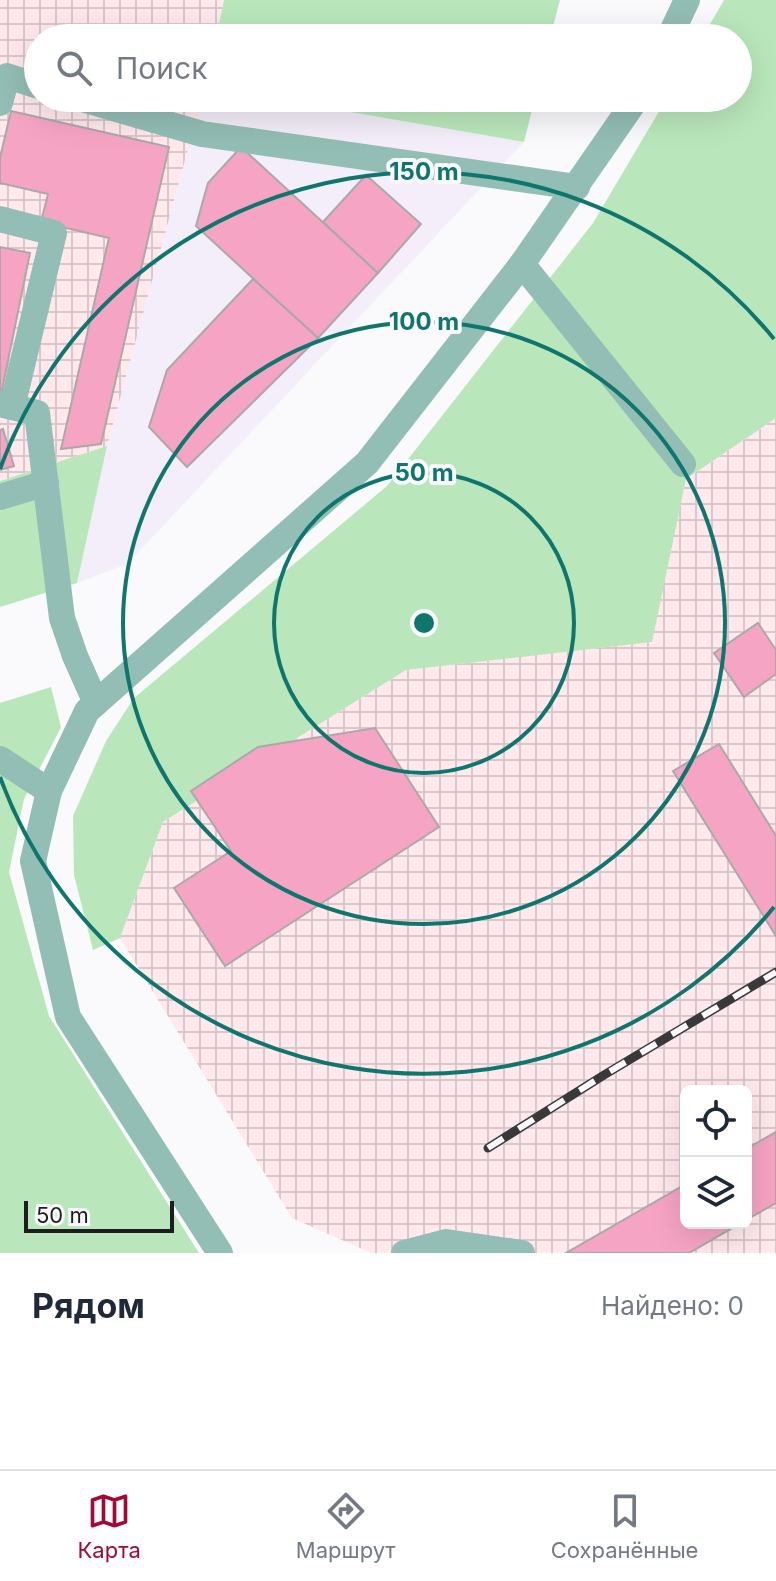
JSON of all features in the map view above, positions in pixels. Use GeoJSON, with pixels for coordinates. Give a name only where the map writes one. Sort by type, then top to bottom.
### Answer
{"type":"FeatureCollection","features":[{"type":"Feature","properties":{"kind":"street"},"geometry":{"type":"LineString","coordinates":[[676,24],[687,0]]}},
{"type":"Feature","properties":{"kind":"street"},"geometry":{"type":"LineString","coordinates":[[0,103],[7,76],[24,81]]}},
{"type":"Feature","properties":{"kind":"street"},"geometry":{"type":"LineString","coordinates":[[127,112],[202,134],[577,187]]}},
{"type":"Feature","properties":{"kind":"street"},"geometry":{"type":"LineString","coordinates":[[220,1253],[68,1017],[33,861],[49,791],[87,711],[367,463],[522,264],[628,112]]}},
{"type":"Feature","properties":{"kind":"street"},"geometry":{"type":"LineString","coordinates":[[0,219],[54,233],[6,405],[37,413],[62,618],[96,703]]}},
{"type":"Feature","properties":{"kind":"street"},"geometry":{"type":"LineString","coordinates":[[522,264],[683,464]]}},
{"type":"Feature","properties":{"kind":"street"},"geometry":{"type":"LineString","coordinates":[[0,497],[46,483]]}},
{"type":"Feature","properties":{"kind":"street"},"geometry":{"type":"LineString","coordinates":[[0,759],[49,791]]}},
{"type":"Feature","properties":{"kind":"street"},"geometry":{"type":"LineString","coordinates":[[404,1253],[446,1242],[522,1253]]}},
{"type":"Feature","properties":{"kind":"shaded area"},"geometry":{"type":"Polygon","coordinates":[[[0,0],[224,0],[219,24],[24,24],[24,112],[198,112],[107,446],[0,481],[0,0]]]}},
{"type":"Feature","properties":{"kind":"shaded area"},"geometry":{"type":"Polygon","coordinates":[[[198,112],[350,112],[524,142],[127,564],[77,583],[107,446],[198,112]]]}},
{"type":"Feature","properties":{"kind":"shaded area"},"geometry":{"type":"Polygon","coordinates":[[[776,418],[776,1253],[371,1253],[292,1218],[120,938],[163,822],[406,670],[651,642],[686,479],[776,418]]]}},
{"type":"Feature","properties":{"kind":"green space"},"geometry":{"type":"Polygon","coordinates":[[[224,0],[560,0],[554,24],[219,24],[224,0]]]}},
{"type":"Feature","properties":{"kind":"green space"},"geometry":{"type":"Polygon","coordinates":[[[724,0],[776,0],[776,418],[686,479],[652,642],[406,670],[163,822],[120,938],[93,950],[74,875],[73,816],[106,741],[134,698],[387,486],[593,223],[659,112],[752,112],[752,24],[710,24],[724,0]]]}},
{"type":"Feature","properties":{"kind":"green space"},"geometry":{"type":"Polygon","coordinates":[[[350,112],[532,112],[524,142],[350,112]]]}},
{"type":"Feature","properties":{"kind":"green space"},"geometry":{"type":"Polygon","coordinates":[[[107,446],[77,583],[0,607],[0,481],[107,446]]]}},
{"type":"Feature","properties":{"kind":"green space"},"geometry":{"type":"Polygon","coordinates":[[[51,687],[61,727],[24,799],[9,872],[49,1016],[199,1253],[0,1253],[0,703],[51,687]]]}},
{"type":"Feature","properties":{"kind":"building"},"geometry":{"type":"Polygon","coordinates":[[[11,111],[169,147],[101,444],[61,449],[109,238],[41,222],[48,194],[0,183],[0,158],[11,111]]]}},
{"type":"Feature","properties":{"kind":"building"},"geometry":{"type":"Polygon","coordinates":[[[241,147],[378,273],[318,338],[196,226],[208,183],[241,147]]]}},
{"type":"Feature","properties":{"kind":"building"},"geometry":{"type":"Polygon","coordinates":[[[366,175],[421,224],[378,273],[323,222],[366,175]]]}},
{"type":"Feature","properties":{"kind":"building"},"geometry":{"type":"Polygon","coordinates":[[[0,247],[30,253],[2,390],[0,390],[0,247]]]}},
{"type":"Feature","properties":{"kind":"building"},"geometry":{"type":"Polygon","coordinates":[[[253,279],[318,338],[187,467],[149,427],[167,370],[253,279]]]}},
{"type":"Feature","properties":{"kind":"building"},"geometry":{"type":"Polygon","coordinates":[[[3,429],[14,466],[0,470],[0,430],[3,429]]]}},
{"type":"Feature","properties":{"kind":"building"},"geometry":{"type":"Polygon","coordinates":[[[758,623],[776,650],[776,674],[744,697],[714,653],[758,623]]]}},
{"type":"Feature","properties":{"kind":"building"},"geometry":{"type":"Polygon","coordinates":[[[375,728],[439,827],[225,966],[174,888],[231,851],[191,791],[258,747],[375,728]]]}},
{"type":"Feature","properties":{"kind":"building"},"geometry":{"type":"Polygon","coordinates":[[[719,744],[776,836],[776,936],[673,771],[719,744]]]}},
{"type":"Feature","properties":{"kind":"building"},"geometry":{"type":"Polygon","coordinates":[[[776,1132],[776,1203],[752,1217],[752,1157],[752,1146],[776,1132]]]}},
{"type":"Feature","properties":{"kind":"building"},"geometry":{"type":"Polygon","coordinates":[[[680,1187],[680,1229],[731,1229],[689,1253],[566,1253],[680,1187]]]}},
{"type":"Feature","properties":{"kind":"railway"},"geometry":{"type":"LineString","coordinates":[[488,1148],[776,972]]}}]}
